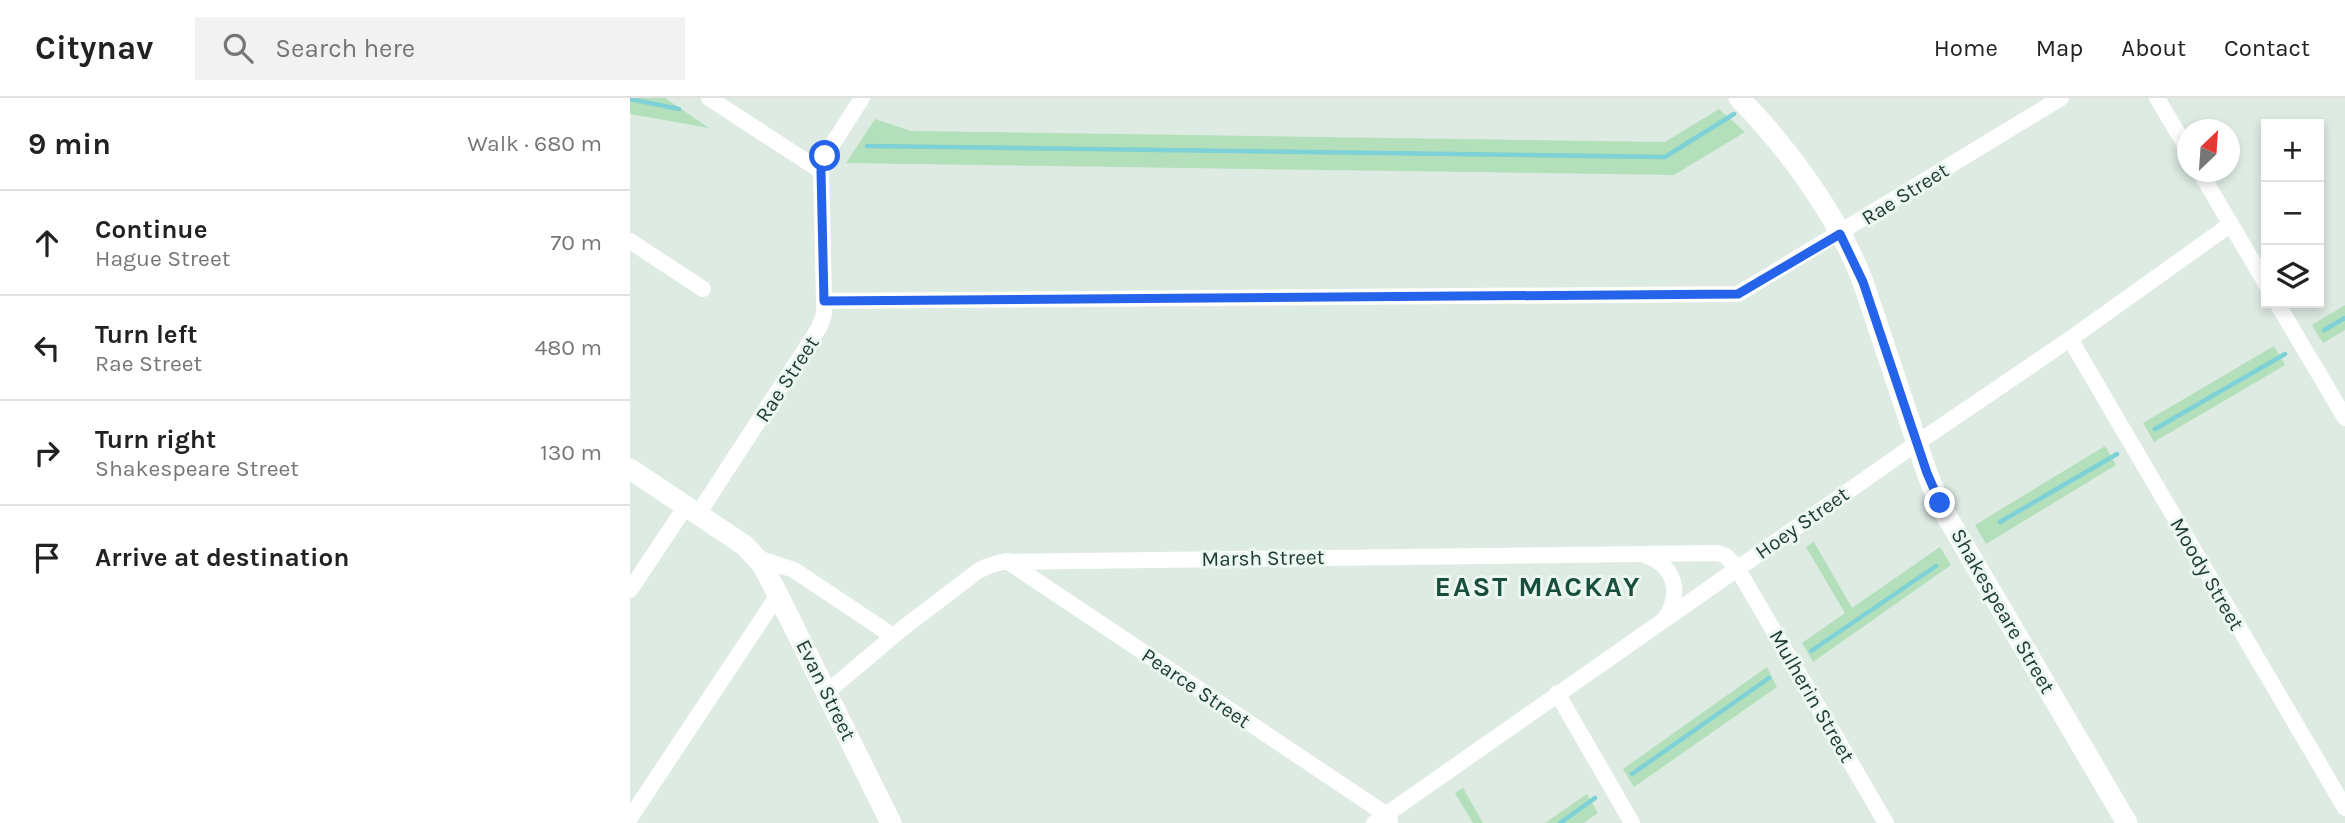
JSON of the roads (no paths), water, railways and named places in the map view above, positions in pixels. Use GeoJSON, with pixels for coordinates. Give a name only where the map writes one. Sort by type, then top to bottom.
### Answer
{"type":"FeatureCollection","features":[{"type":"Feature","properties":{"kind":"street"},"geometry":{"type":"LineString","coordinates":[[709,98],[821,171]]}},
{"type":"Feature","properties":{"kind":"street"},"geometry":{"type":"LineString","coordinates":[[824,301],[821,171],[825,156],[862,98]]}},
{"type":"Feature","properties":{"kind":"street","name":"Shakespeare Street"},"geometry":{"type":"LineString","coordinates":[[1739,98],[1762,122],[1798,169],[1840,234],[1859,270],[1940,503],[2127,823]]}},
{"type":"Feature","properties":{"kind":"street","name":"Rae Street"},"geometry":{"type":"LineString","coordinates":[[630,590],[692,510],[816,334],[823,320],[824,301],[1738,294],[2061,98]]}},
{"type":"Feature","properties":{"kind":"street"},"geometry":{"type":"LineString","coordinates":[[2157,98],[2177,132]]}},
{"type":"Feature","properties":{"kind":"street"},"geometry":{"type":"LineString","coordinates":[[2206,182],[2261,275]]}},
{"type":"Feature","properties":{"kind":"street","name":"Hoey Street"},"geometry":{"type":"LineString","coordinates":[[1384,820],[1557,693],[2070,339],[2231,224]]}},
{"type":"Feature","properties":{"kind":"street"},"geometry":{"type":"LineString","coordinates":[[630,242],[703,289]]}},
{"type":"Feature","properties":{"kind":"street"},"geometry":{"type":"LineString","coordinates":[[2280,308],[2345,418]]}},
{"type":"Feature","properties":{"kind":"street","name":"Moody Street"},"geometry":{"type":"LineString","coordinates":[[2070,339],[2345,808]]}},
{"type":"Feature","properties":{"kind":"street","name":"Evan Street"},"geometry":{"type":"LineString","coordinates":[[630,469],[737,540],[758,558],[827,692],[888,821]]}},
{"type":"Feature","properties":{"kind":"street","name":"Marsh Street"},"geometry":{"type":"LineString","coordinates":[[827,692],[893,636],[984,568],[1007,561],[1718,552],[1737,568]]}},
{"type":"Feature","properties":{"kind":"street"},"geometry":{"type":"LineString","coordinates":[[1637,553],[1654,559],[1672,576],[1675,596],[1667,617]]}},
{"type":"Feature","properties":{"kind":"street","name":"Evan Street"},"geometry":{"type":"LineString","coordinates":[[758,558],[794,570],[893,636]]}},
{"type":"Feature","properties":{"kind":"street","name":"Pearce Street"},"geometry":{"type":"LineString","coordinates":[[1007,561],[1384,820]]}},
{"type":"Feature","properties":{"kind":"street","name":"Mulherin Street"},"geometry":{"type":"LineString","coordinates":[[1737,568],[1886,823]]}},
{"type":"Feature","properties":{"kind":"street"},"geometry":{"type":"LineString","coordinates":[[630,818],[778,595]]}},
{"type":"Feature","properties":{"kind":"street"},"geometry":{"type":"LineString","coordinates":[[1557,693],[1632,823]]}},
{"type":"Feature","properties":{"kind":"waterway"},"geometry":{"type":"LineString","coordinates":[[630,99],[679,109]]}},
{"type":"Feature","properties":{"kind":"waterway"},"geometry":{"type":"LineString","coordinates":[[867,146],[1665,157],[1734,114]]}},
{"type":"Feature","properties":{"kind":"waterway"},"geometry":{"type":"LineString","coordinates":[[2324,330],[2345,318]]}},
{"type":"Feature","properties":{"kind":"waterway"},"geometry":{"type":"LineString","coordinates":[[2155,429],[2285,354]]}},
{"type":"Feature","properties":{"kind":"waterway"},"geometry":{"type":"LineString","coordinates":[[2000,522],[2117,454]]}},
{"type":"Feature","properties":{"kind":"waterway"},"geometry":{"type":"LineString","coordinates":[[1811,651],[1936,566]]}},
{"type":"Feature","properties":{"kind":"waterway"},"geometry":{"type":"LineString","coordinates":[[1632,774],[1769,678]]}},
{"type":"Feature","properties":{"kind":"waterway"},"geometry":{"type":"LineString","coordinates":[[1560,823],[1595,798]]}},
{"type":"Feature","properties":{"kind":"district","name":"EAST MACKAY"},"geometry":{"type":"Point","coordinates":[1538,586]}}]}
